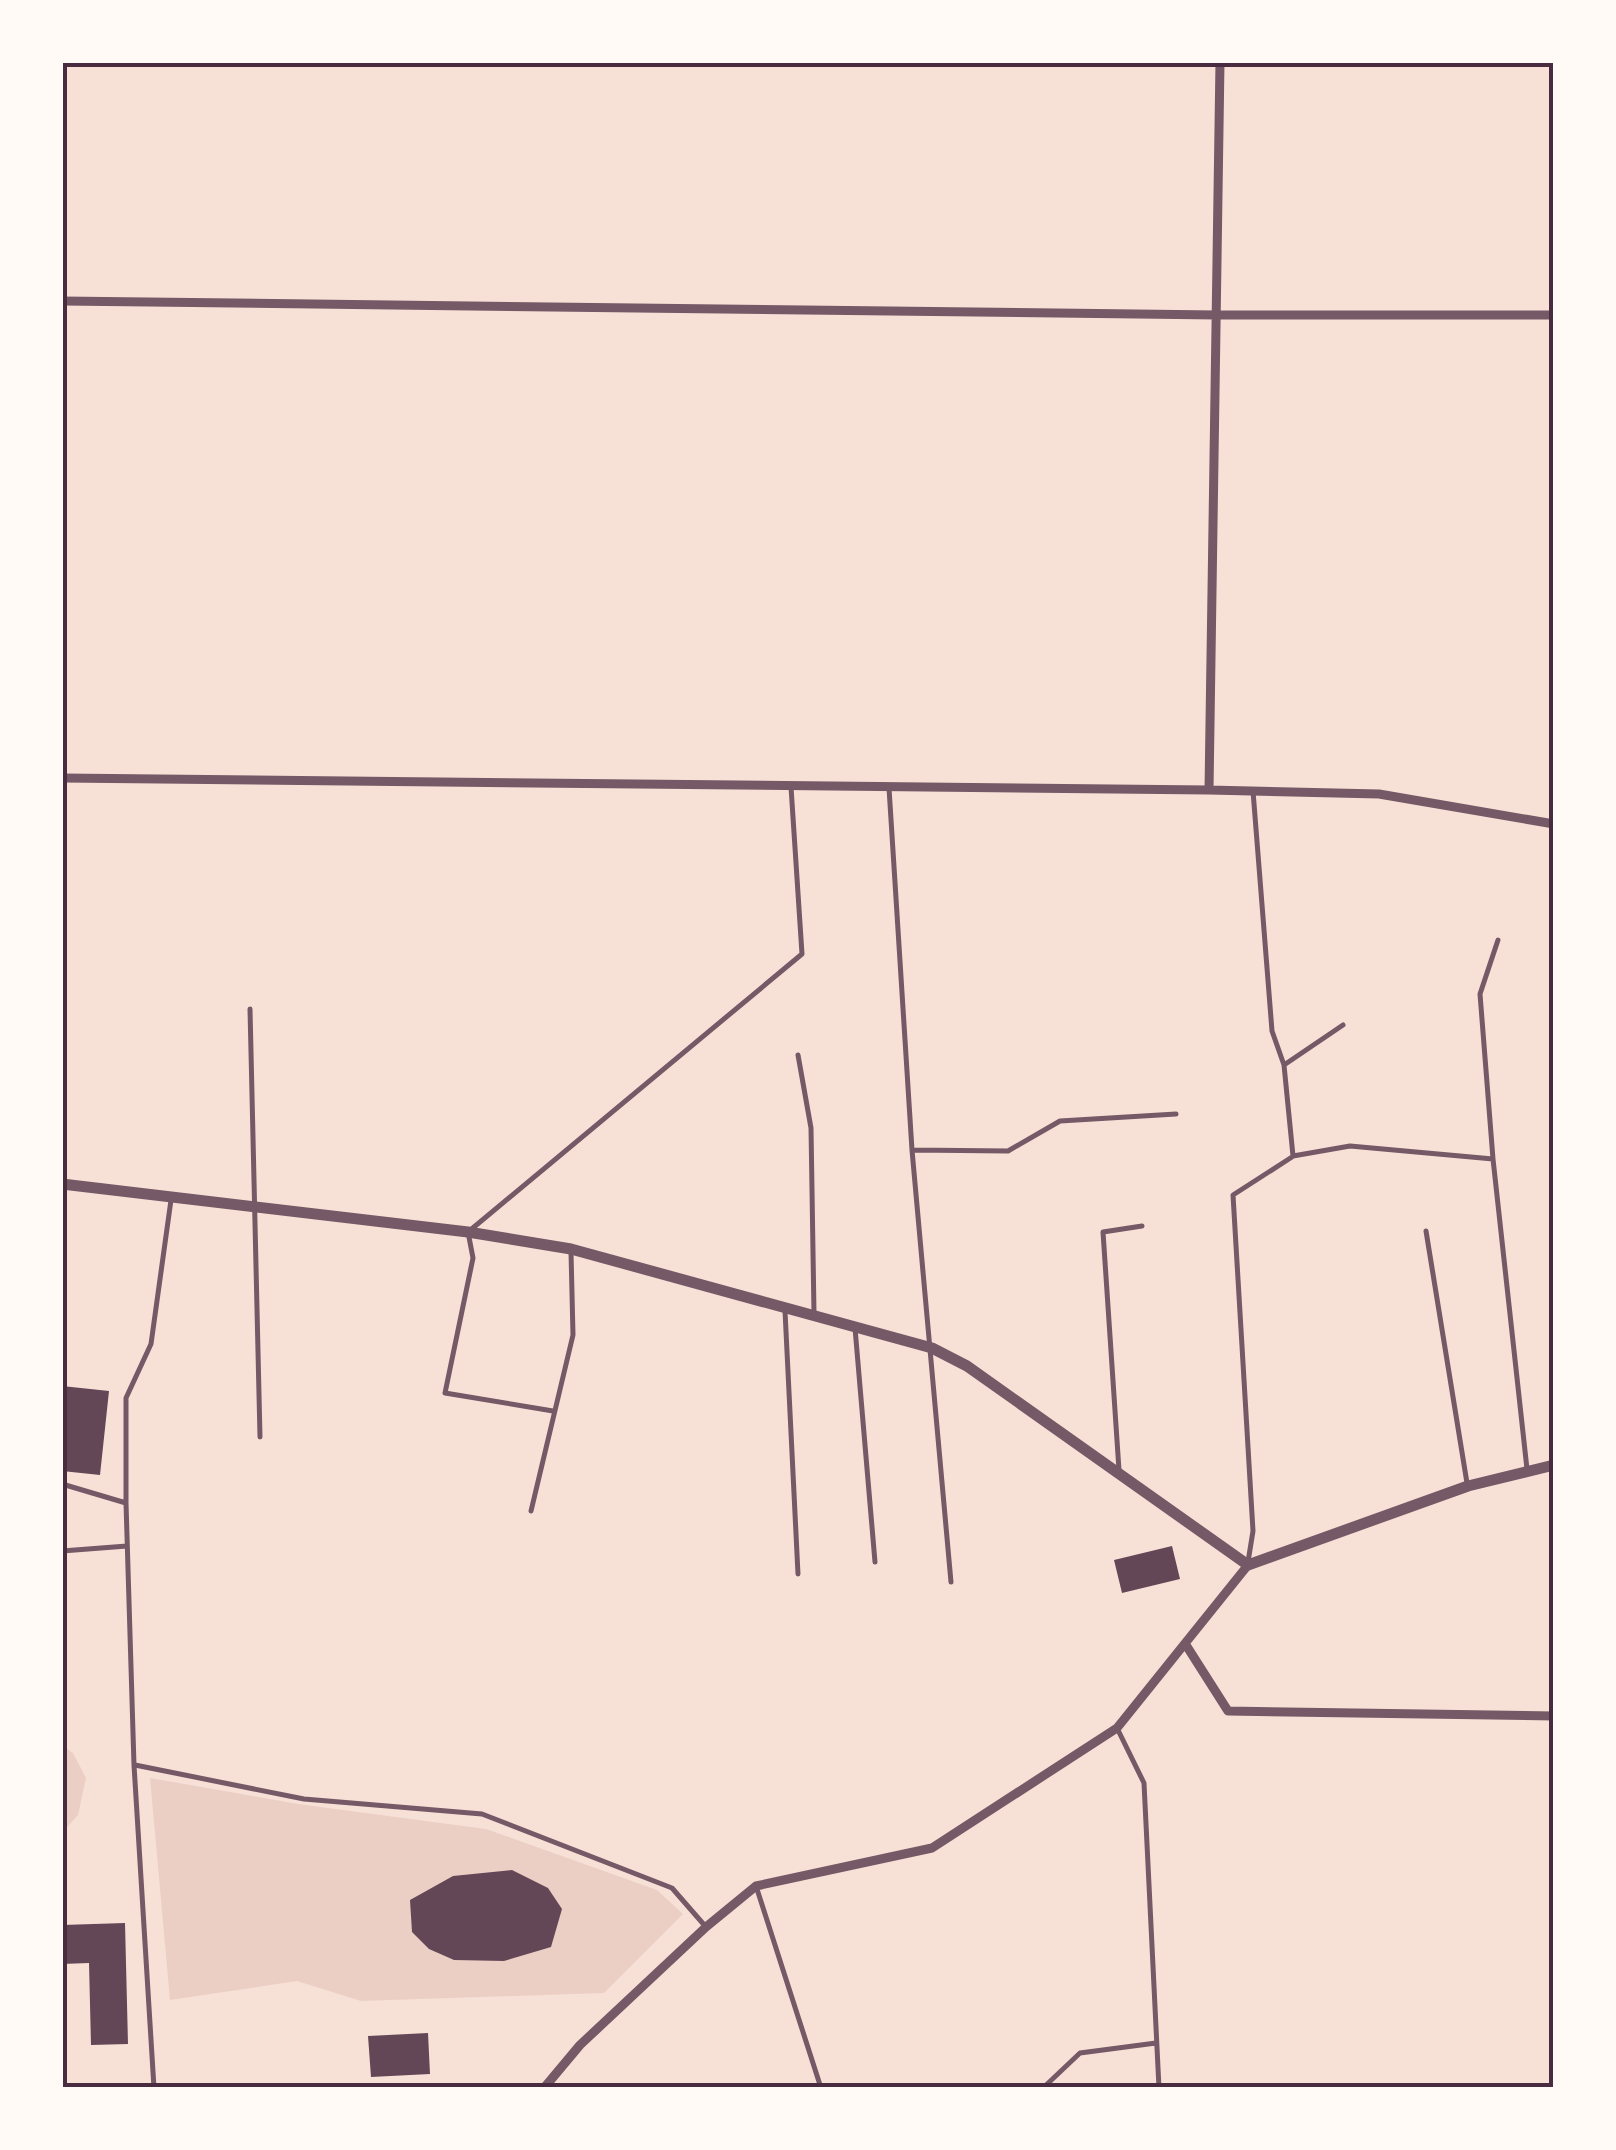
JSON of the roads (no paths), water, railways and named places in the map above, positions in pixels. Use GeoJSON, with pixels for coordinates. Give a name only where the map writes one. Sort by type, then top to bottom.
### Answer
{"type":"FeatureCollection","features":[{"type":"Feature","properties":{"kind":"street"},"geometry":{"type":"LineString","coordinates":[[1209,790],[1220,62]]}},
{"type":"Feature","properties":{"kind":"street"},"geometry":{"type":"LineString","coordinates":[[62,302],[1554,315]]}},
{"type":"Feature","properties":{"kind":"street"},"geometry":{"type":"LineString","coordinates":[[62,778],[1379,794],[1554,824]]}},
{"type":"Feature","properties":{"kind":"street"},"geometry":{"type":"LineString","coordinates":[[62,1184],[468,1232],[571,1249],[932,1348],[966,1366],[1248,1565]]}},
{"type":"Feature","properties":{"kind":"street"},"geometry":{"type":"LineString","coordinates":[[544,2088],[580,2044],[756,1886],[932,1848],[1117,1728],[1248,1565],[1468,1486],[1554,1465]]}},
{"type":"Feature","properties":{"kind":"street"},"geometry":{"type":"LineString","coordinates":[[1186,1645],[1228,1712],[1554,1716]]}},
{"type":"Feature","properties":{"kind":"lane"},"geometry":{"type":"LineString","coordinates":[[553,1411],[444,1393],[473,1258],[468,1232],[802,954],[791,787]]}},
{"type":"Feature","properties":{"kind":"lane"},"geometry":{"type":"LineString","coordinates":[[889,788],[912,1150],[951,1582]]}},
{"type":"Feature","properties":{"kind":"lane"},"geometry":{"type":"LineString","coordinates":[[1253,791],[1272,1031],[1284,1064],[1293,1156]]}},
{"type":"Feature","properties":{"kind":"lane"},"geometry":{"type":"LineString","coordinates":[[1498,940],[1480,994],[1493,1159],[1528,1473]]}},
{"type":"Feature","properties":{"kind":"lane"},"geometry":{"type":"LineString","coordinates":[[250,1009],[260,1437]]}},
{"type":"Feature","properties":{"kind":"lane"},"geometry":{"type":"LineString","coordinates":[[1284,1064],[1343,1025]]}},
{"type":"Feature","properties":{"kind":"lane"},"geometry":{"type":"LineString","coordinates":[[798,1055],[811,1128],[814,1316]]}},
{"type":"Feature","properties":{"kind":"lane"},"geometry":{"type":"LineString","coordinates":[[912,1150],[1008,1151],[1060,1122],[1176,1114]]}},
{"type":"Feature","properties":{"kind":"lane"},"geometry":{"type":"LineString","coordinates":[[1248,1565],[1253,1531],[1233,1194],[1293,1156],[1350,1146],[1493,1159]]}},
{"type":"Feature","properties":{"kind":"lane"},"geometry":{"type":"LineString","coordinates":[[154,2088],[134,1764],[126,1398],[151,1344],[172,1197]]}},
{"type":"Feature","properties":{"kind":"lane"},"geometry":{"type":"LineString","coordinates":[[1119,1473],[1102,1232],[1142,1226]]}},
{"type":"Feature","properties":{"kind":"lane"},"geometry":{"type":"LineString","coordinates":[[1426,1231],[1468,1486]]}},
{"type":"Feature","properties":{"kind":"lane"},"geometry":{"type":"LineString","coordinates":[[531,1511],[573,1335],[571,1249]]}},
{"type":"Feature","properties":{"kind":"lane"},"geometry":{"type":"LineString","coordinates":[[785,1308],[798,1574]]}},
{"type":"Feature","properties":{"kind":"lane"},"geometry":{"type":"LineString","coordinates":[[855,1328],[875,1562]]}},
{"type":"Feature","properties":{"kind":"lane"},"geometry":{"type":"LineString","coordinates":[[62,1484],[126,1503]]}},
{"type":"Feature","properties":{"kind":"lane"},"geometry":{"type":"LineString","coordinates":[[62,1551],[127,1546]]}},
{"type":"Feature","properties":{"kind":"lane"},"geometry":{"type":"LineString","coordinates":[[1117,1728],[1144,1783],[1159,2088]]}},
{"type":"Feature","properties":{"kind":"lane"},"geometry":{"type":"LineString","coordinates":[[134,1764],[304,1799],[482,1814],[672,1888],[706,1927]]}},
{"type":"Feature","properties":{"kind":"lane"},"geometry":{"type":"LineString","coordinates":[[756,1886],[821,2088]]}},
{"type":"Feature","properties":{"kind":"lane"},"geometry":{"type":"LineString","coordinates":[[1043,2088],[1080,2052],[1156,2044]]}}]}
